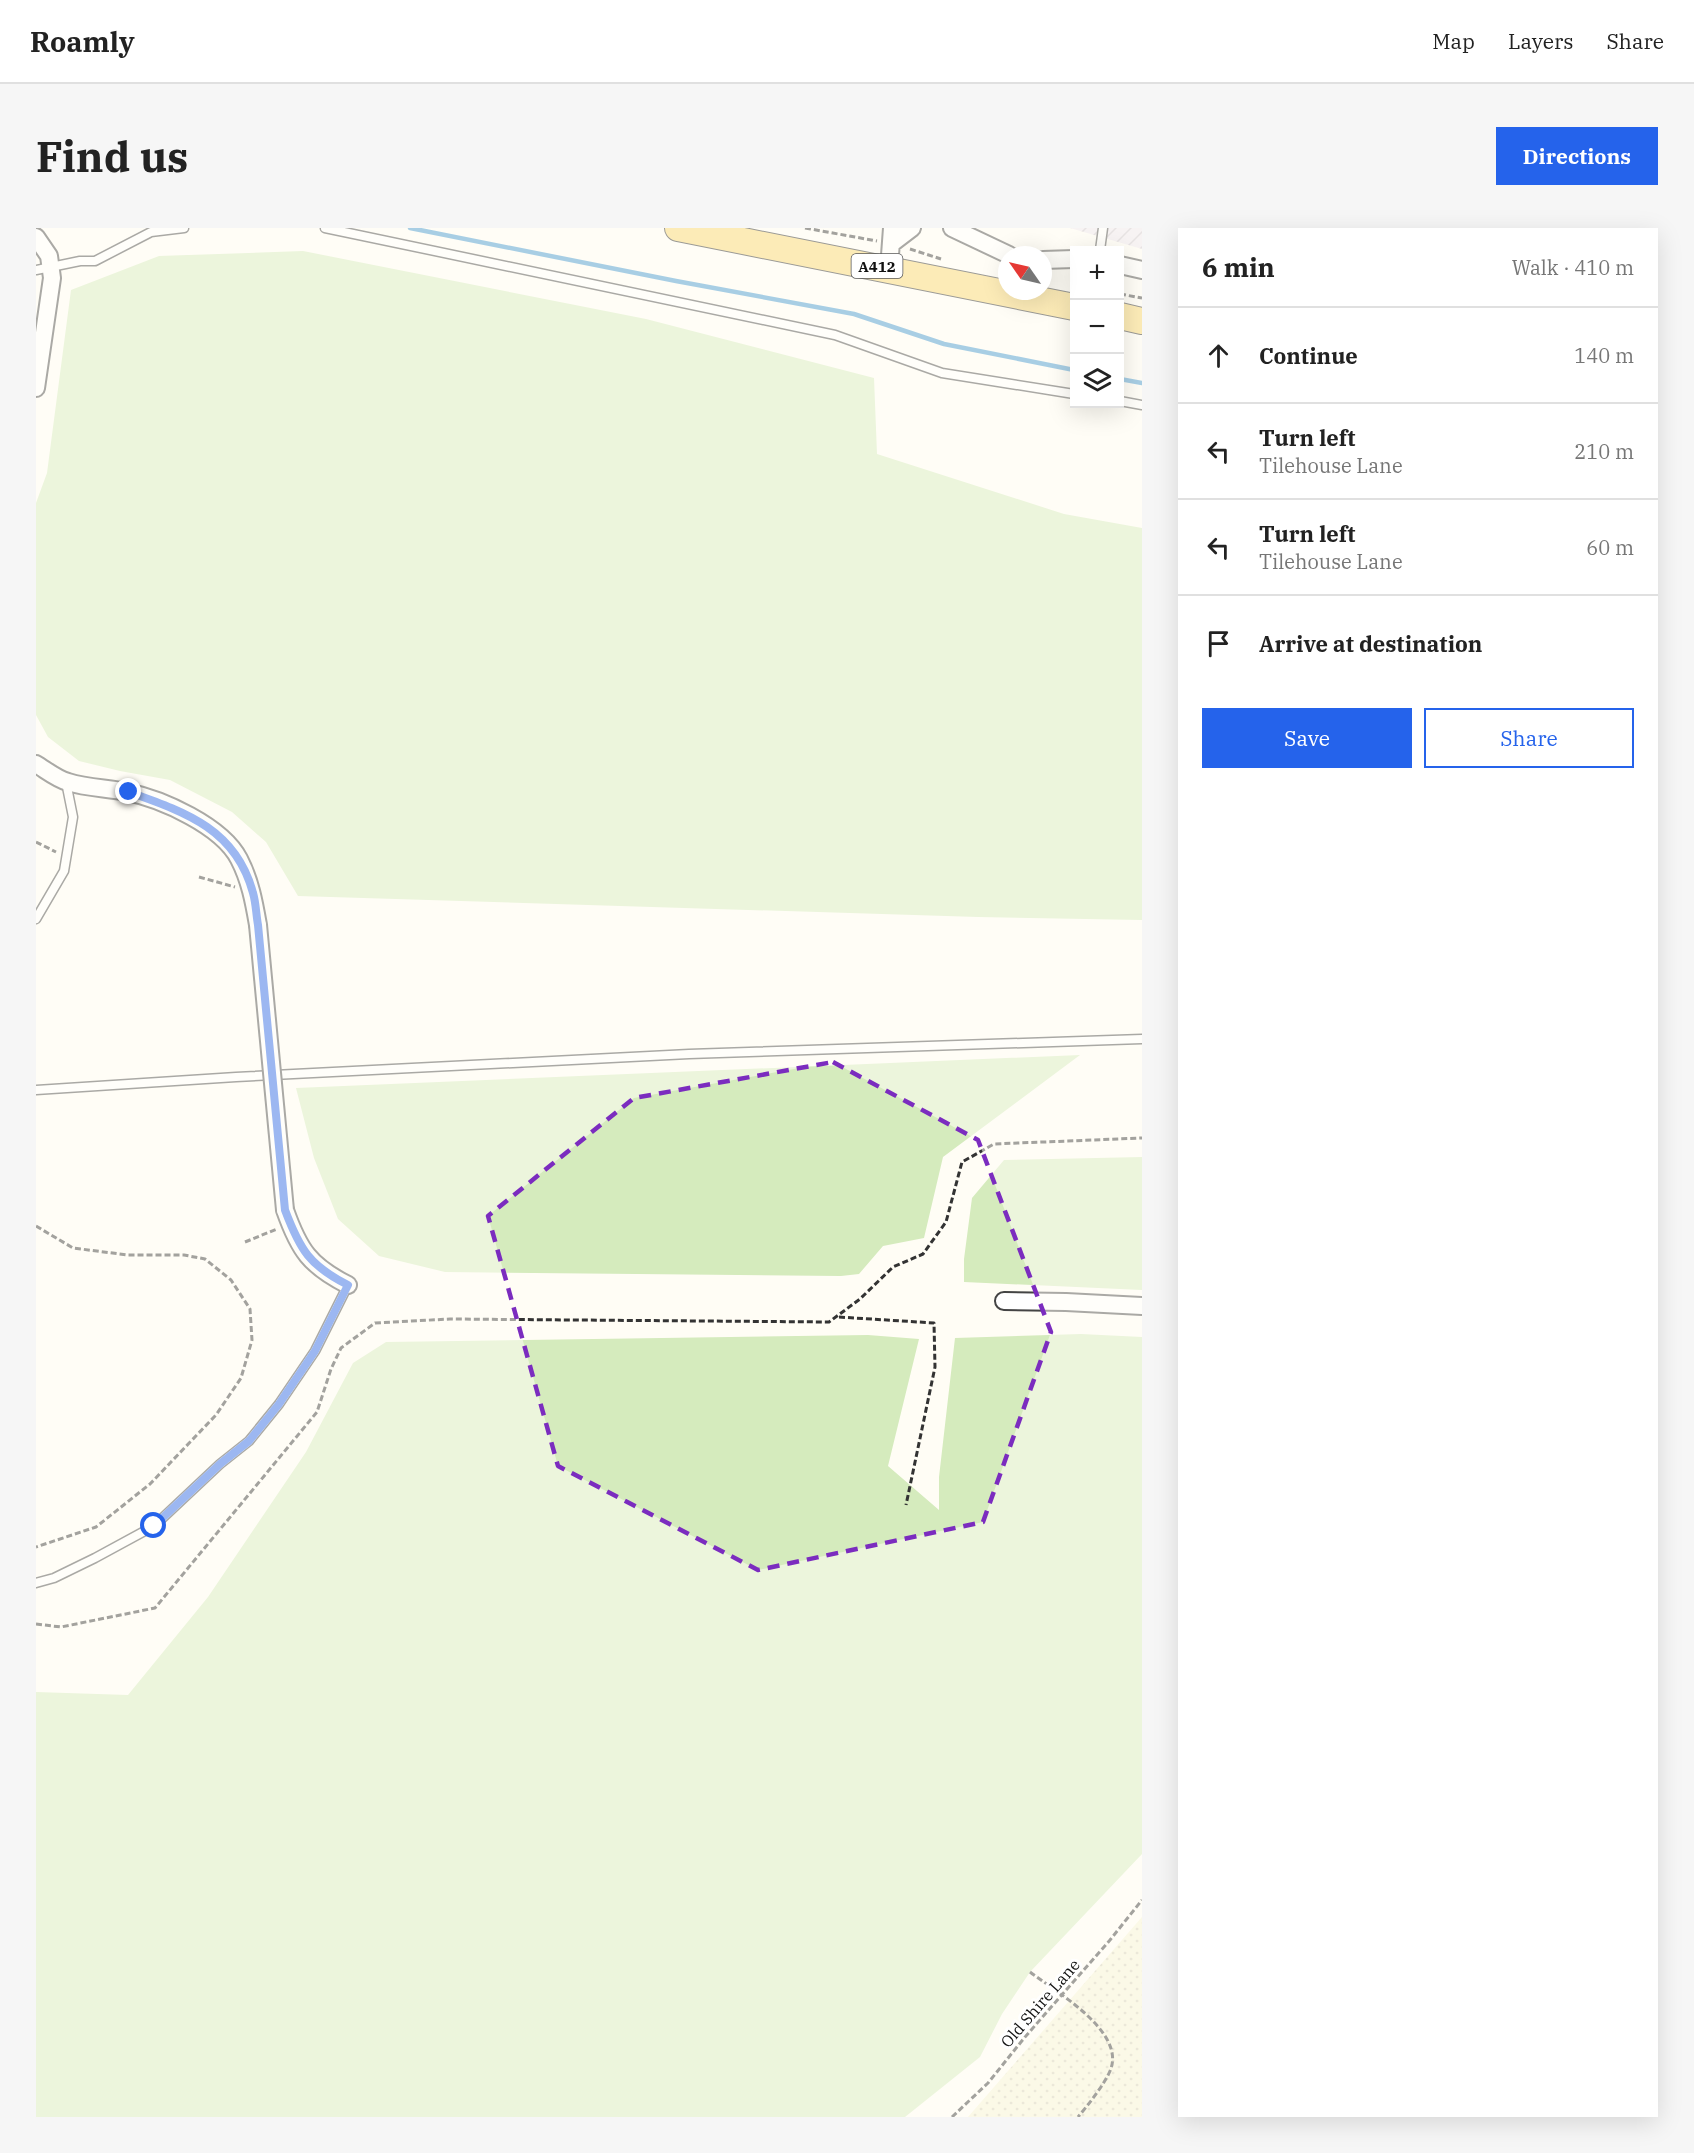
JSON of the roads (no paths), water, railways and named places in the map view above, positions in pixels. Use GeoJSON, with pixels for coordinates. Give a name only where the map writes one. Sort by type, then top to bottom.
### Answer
{"type":"FeatureCollection","features":[{"type":"Feature","properties":{"kind":"main road","name":"A412"},"geometry":{"type":"LineString","coordinates":[[678,228],[1070,306]]}},
{"type":"Feature","properties":{"kind":"main road"},"geometry":{"type":"LineString","coordinates":[[1124,317],[1142,321]]}},
{"type":"Feature","properties":{"kind":"street"},"geometry":{"type":"LineString","coordinates":[[889,269],[892,236],[912,228]]}},
{"type":"Feature","properties":{"kind":"street"},"geometry":{"type":"LineString","coordinates":[[952,228],[998,249]]}},
{"type":"Feature","properties":{"kind":"street"},"geometry":{"type":"LineString","coordinates":[[36,237],[49,256],[44,269],[50,297],[36,388]]}},
{"type":"Feature","properties":{"kind":"street"},"geometry":{"type":"LineString","coordinates":[[1052,260],[1070,259]]}},
{"type":"Feature","properties":{"kind":"street"},"geometry":{"type":"LineString","coordinates":[[1124,266],[1142,270]]}},
{"type":"Feature","properties":{"kind":"street"},"geometry":{"type":"LineString","coordinates":[[36,764],[66,782],[129,792],[178,809],[216,833],[229,844],[239,858],[253,892],[258,925],[287,1217],[304,1253],[325,1274],[348,1285]]}},
{"type":"Feature","properties":{"kind":"street"},"geometry":{"type":"LineString","coordinates":[[1004,1301],[1142,1306]]}},
{"type":"Feature","properties":{"kind":"lane"},"geometry":{"type":"LineString","coordinates":[[44,269],[80,261],[95,261],[151,232],[184,228]]}},
{"type":"Feature","properties":{"kind":"lane"},"geometry":{"type":"LineString","coordinates":[[325,228],[835,334],[942,373],[1070,393]]}},
{"type":"Feature","properties":{"kind":"lane"},"geometry":{"type":"LineString","coordinates":[[1101,246],[1103,228]]}},
{"type":"Feature","properties":{"kind":"lane"},"geometry":{"type":"LineString","coordinates":[[1124,402],[1142,405]]}},
{"type":"Feature","properties":{"kind":"lane"},"geometry":{"type":"LineString","coordinates":[[36,919],[64,871],[73,818],[66,782]]}},
{"type":"Feature","properties":{"kind":"lane"},"geometry":{"type":"LineString","coordinates":[[36,1090],[248,1076],[689,1053],[1142,1039]]}},
{"type":"Feature","properties":{"kind":"lane"},"geometry":{"type":"LineString","coordinates":[[36,1582],[54,1578],[154,1526],[220,1464],[249,1441],[279,1404],[315,1351],[348,1285]]}},
{"type":"Feature","properties":{"kind":"waterway"},"geometry":{"type":"LineString","coordinates":[[410,228],[854,314],[944,344],[1070,369]]}},
{"type":"Feature","properties":{"kind":"waterway"},"geometry":{"type":"LineString","coordinates":[[1124,380],[1142,383]]}}]}
